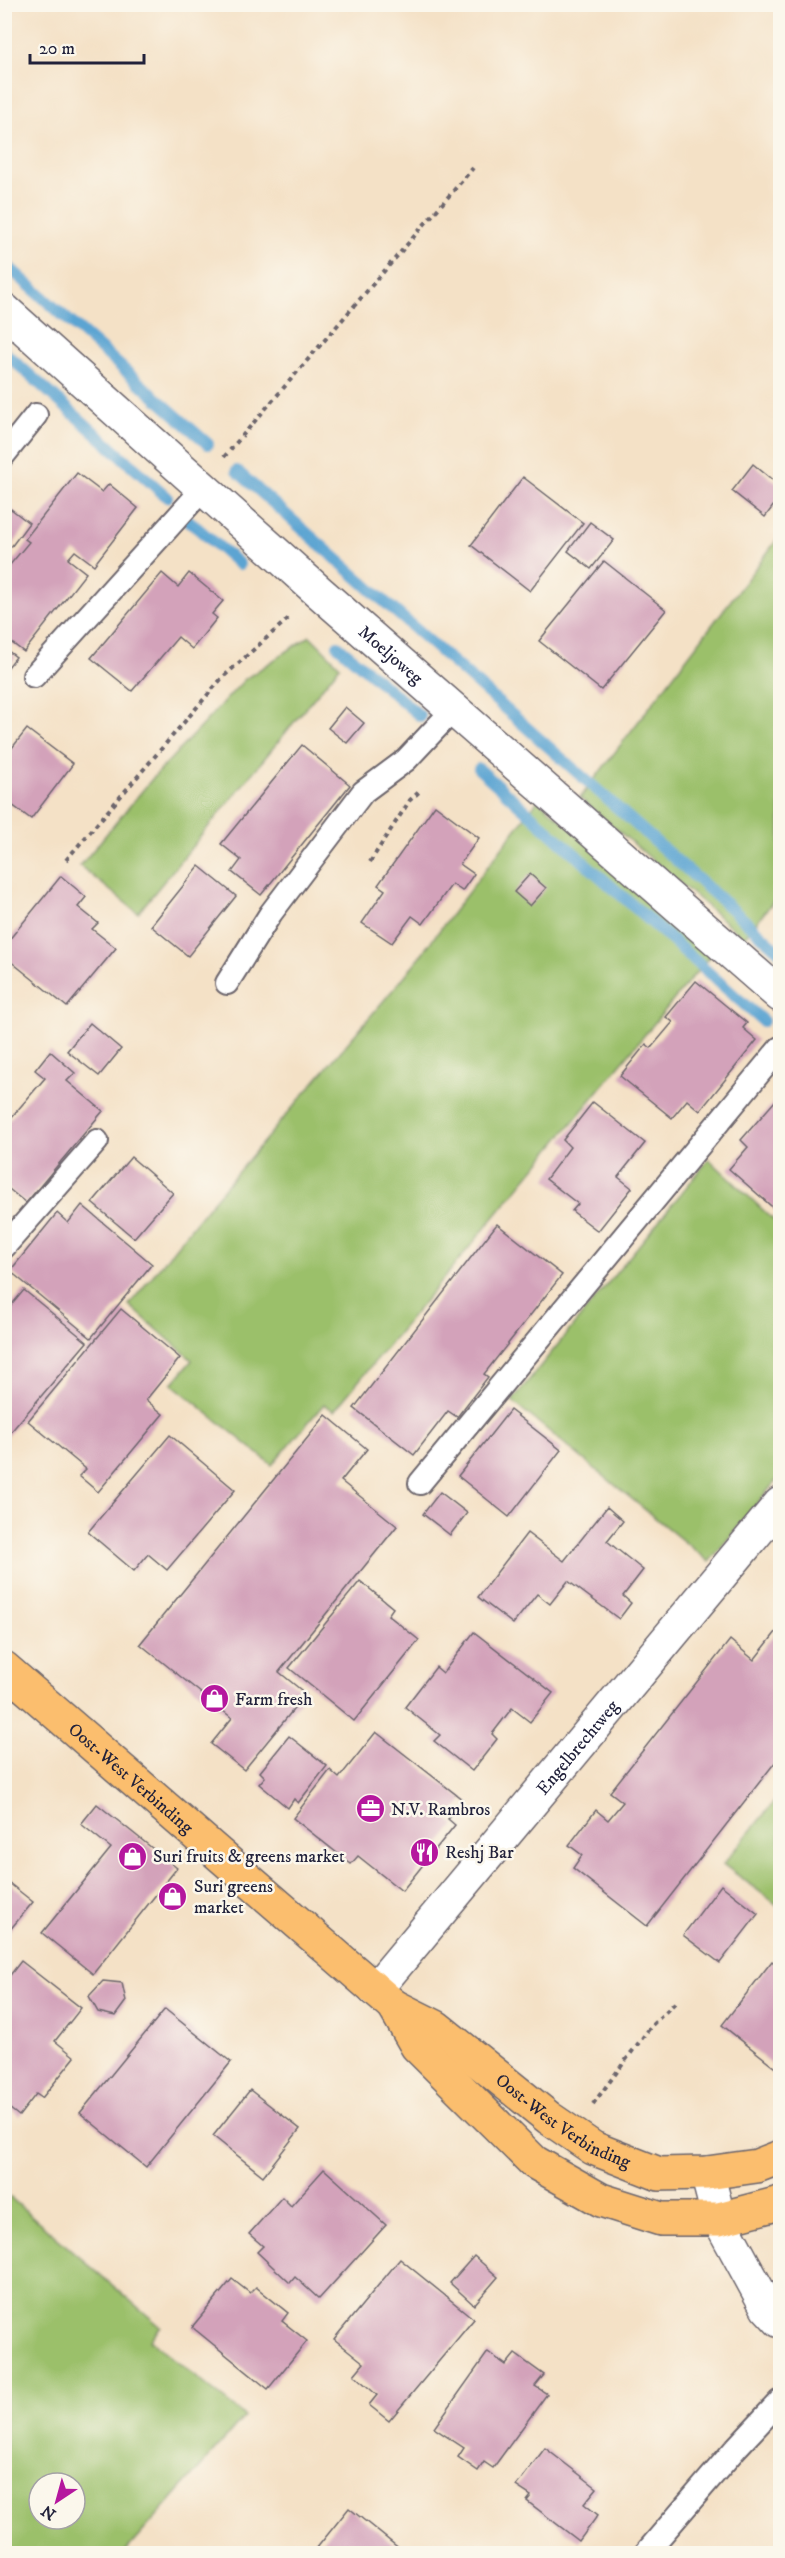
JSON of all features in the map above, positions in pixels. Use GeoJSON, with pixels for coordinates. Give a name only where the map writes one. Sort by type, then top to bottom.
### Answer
{"type":"FeatureCollection","features":[{"type":"Feature","properties":{"kind":"main road","name":"Oost-West Verbinding"},"geometry":{"type":"LineString","coordinates":[[4,1668],[384,1998],[436,2027],[593,2148],[659,2174],[707,2173],[757,2166],[780,2157]]}},
{"type":"Feature","properties":{"kind":"main road","name":"Oost-West Verbinding"},"geometry":{"type":"LineString","coordinates":[[384,1998],[417,2046],[534,2162],[601,2200],[661,2219],[719,2219],[780,2203]]}},
{"type":"Feature","properties":{"kind":"street","name":"Moeljoweg"},"geometry":{"type":"LineString","coordinates":[[4,310],[318,591],[780,994]]}},
{"type":"Feature","properties":{"kind":"street","name":"Engelbrechtweg"},"geometry":{"type":"LineString","coordinates":[[384,1998],[780,1504]]}},
{"type":"Feature","properties":{"kind":"street"},"geometry":{"type":"LineString","coordinates":[[707,2173],[719,2219],[767,2307],[780,2321]]}},
{"type":"Feature","properties":{"kind":"lane"},"geometry":{"type":"LineString","coordinates":[[4,455],[36,415]]}},
{"type":"Feature","properties":{"kind":"lane"},"geometry":{"type":"LineString","coordinates":[[34,676],[202,487]]}},
{"type":"Feature","properties":{"kind":"lane"},"geometry":{"type":"LineString","coordinates":[[227,983],[272,914],[363,792],[406,760],[454,709]]}},
{"type":"Feature","properties":{"kind":"lane"},"geometry":{"type":"LineString","coordinates":[[420,1483],[780,1048]]}},
{"type":"Feature","properties":{"kind":"lane"},"geometry":{"type":"LineString","coordinates":[[4,1247],[97,1141]]}},
{"type":"Feature","properties":{"kind":"lane"},"geometry":{"type":"LineString","coordinates":[[645,2553],[780,2401]]}},
{"type":"Feature","properties":{"kind":"path"},"geometry":{"type":"LineString","coordinates":[[202,487],[473,168]]}},
{"type":"Feature","properties":{"kind":"path"},"geometry":{"type":"LineString","coordinates":[[66,860],[222,678],[318,591]]}},
{"type":"Feature","properties":{"kind":"path"},"geometry":{"type":"LineString","coordinates":[[370,862],[410,800],[424,787]]}},
{"type":"Feature","properties":{"kind":"path"},"geometry":{"type":"LineString","coordinates":[[571,2133],[652,2025],[678,2000]]}},
{"type":"Feature","properties":{"kind":"green space"},"geometry":{"type":"Polygon","coordinates":[[[780,536],[780,893],[744,938],[580,798],[780,536]]]}},
{"type":"Feature","properties":{"kind":"green space"},"geometry":{"type":"Polygon","coordinates":[[[310,636],[340,666],[138,913],[80,866],[152,779],[245,679],[310,636]]]}},
{"type":"Feature","properties":{"kind":"green space"},"geometry":{"type":"Polygon","coordinates":[[[538,800],[714,951],[334,1411],[324,1404],[272,1465],[172,1384],[192,1360],[129,1305],[208,1207],[408,972],[538,800]]]}},
{"type":"Feature","properties":{"kind":"green space"},"geometry":{"type":"Polygon","coordinates":[[[709,1159],[780,1226],[780,1476],[709,1562],[512,1401],[709,1159]]]}},
{"type":"Feature","properties":{"kind":"green space"},"geometry":{"type":"Polygon","coordinates":[[[780,1795],[780,1907],[723,1864],[780,1795]]]}},
{"type":"Feature","properties":{"kind":"green space"},"geometry":{"type":"Polygon","coordinates":[[[5,2193],[161,2327],[150,2340],[245,2416],[124,2553],[5,2553],[5,2193]]]}},
{"type":"Feature","properties":{"kind":"building"},"geometry":{"type":"Polygon","coordinates":[[[753,464],[780,486],[780,497],[765,517],[732,491],[753,464]]]}},
{"type":"Feature","properties":{"kind":"building"},"geometry":{"type":"Polygon","coordinates":[[[77,473],[102,492],[109,484],[138,508],[94,565],[75,551],[68,559],[86,573],[24,652],[4,637],[4,572],[29,542],[25,539],[77,473]]]}},
{"type":"Feature","properties":{"kind":"building"},"geometry":{"type":"Polygon","coordinates":[[[523,477],[583,523],[530,591],[471,545],[523,477]]]}},
{"type":"Feature","properties":{"kind":"building"},"geometry":{"type":"Polygon","coordinates":[[[11,509],[29,523],[11,547],[4,543],[4,517],[11,509]]]}},
{"type":"Feature","properties":{"kind":"building"},"geometry":{"type":"Polygon","coordinates":[[[590,522],[614,540],[591,569],[568,551],[590,522]]]}},
{"type":"Feature","properties":{"kind":"building"},"geometry":{"type":"Polygon","coordinates":[[[604,561],[666,610],[601,690],[539,641],[604,561]]]}},
{"type":"Feature","properties":{"kind":"building"},"geometry":{"type":"Polygon","coordinates":[[[162,573],[178,587],[189,573],[223,601],[212,614],[217,618],[192,649],[178,637],[132,691],[91,658],[162,573]]]}},
{"type":"Feature","properties":{"kind":"building"},"geometry":{"type":"Polygon","coordinates":[[[4,648],[16,657],[4,672],[4,648]]]}},
{"type":"Feature","properties":{"kind":"building"},"geometry":{"type":"Polygon","coordinates":[[[345,707],[364,723],[347,743],[328,728],[345,707]]]}},
{"type":"Feature","properties":{"kind":"building"},"geometry":{"type":"Polygon","coordinates":[[[27,729],[73,764],[31,819],[4,799],[4,758],[27,729]]]}},
{"type":"Feature","properties":{"kind":"building"},"geometry":{"type":"Polygon","coordinates":[[[302,745],[350,785],[261,895],[232,872],[241,860],[221,844],[302,745]]]}},
{"type":"Feature","properties":{"kind":"building"},"geometry":{"type":"Polygon","coordinates":[[[435,805],[479,838],[460,864],[474,874],[462,891],[452,884],[423,924],[412,916],[392,943],[362,923],[385,890],[378,885],[435,805]]]}},
{"type":"Feature","properties":{"kind":"building"},"geometry":{"type":"Polygon","coordinates":[[[199,866],[236,896],[188,956],[151,926],[199,866]]]}},
{"type":"Feature","properties":{"kind":"building"},"geometry":{"type":"Polygon","coordinates":[[[530,874],[546,888],[530,906],[514,892],[530,874]]]}},
{"type":"Feature","properties":{"kind":"building"},"geometry":{"type":"Polygon","coordinates":[[[61,876],[86,897],[78,907],[98,923],[92,929],[116,948],[67,1007],[4,956],[4,946],[61,876]]]}},
{"type":"Feature","properties":{"kind":"building"},"geometry":{"type":"Polygon","coordinates":[[[696,981],[747,1023],[743,1028],[757,1040],[700,1111],[687,1100],[672,1118],[620,1076],[646,1044],[651,1048],[673,1022],[666,1017],[696,981]]]}},
{"type":"Feature","properties":{"kind":"building"},"geometry":{"type":"Polygon","coordinates":[[[90,1023],[121,1049],[99,1076],[67,1051],[90,1023]]]}},
{"type":"Feature","properties":{"kind":"building"},"geometry":{"type":"Polygon","coordinates":[[[50,1051],[75,1073],[67,1081],[103,1111],[26,1203],[4,1185],[4,1126],[45,1078],[35,1070],[50,1051]]]}},
{"type":"Feature","properties":{"kind":"building"},"geometry":{"type":"Polygon","coordinates":[[[775,1101],[780,1106],[780,1209],[778,1212],[729,1169],[748,1147],[741,1140],[775,1101]]]}},
{"type":"Feature","properties":{"kind":"building"},"geometry":{"type":"Polygon","coordinates":[[[593,1102],[645,1143],[618,1177],[632,1188],[598,1231],[572,1211],[578,1204],[546,1179],[570,1147],[563,1140],[593,1102]]]}},
{"type":"Feature","properties":{"kind":"building"},"geometry":{"type":"Polygon","coordinates":[[[131,1157],[173,1193],[134,1238],[92,1203],[131,1157]]]}},
{"type":"Feature","properties":{"kind":"building"},"geometry":{"type":"Polygon","coordinates":[[[82,1205],[152,1264],[91,1338],[10,1271],[57,1213],[68,1223],[82,1205]]]}},
{"type":"Feature","properties":{"kind":"building"},"geometry":{"type":"Polygon","coordinates":[[[497,1224],[562,1275],[484,1374],[488,1377],[457,1417],[448,1411],[414,1455],[354,1408],[497,1224]]]}},
{"type":"Feature","properties":{"kind":"building"},"geometry":{"type":"Polygon","coordinates":[[[24,1290],[87,1342],[4,1440],[4,1314],[24,1290]]]}},
{"type":"Feature","properties":{"kind":"building"},"geometry":{"type":"Polygon","coordinates":[[[121,1309],[180,1358],[146,1400],[163,1414],[98,1492],[79,1476],[86,1469],[28,1421],[121,1309]]]}},
{"type":"Feature","properties":{"kind":"building"},"geometry":{"type":"Polygon","coordinates":[[[510,1410],[561,1450],[509,1517],[458,1476],[510,1410]]]}},
{"type":"Feature","properties":{"kind":"building"},"geometry":{"type":"Polygon","coordinates":[[[326,1415],[367,1449],[341,1481],[397,1526],[279,1672],[306,1694],[244,1770],[211,1744],[232,1718],[140,1644],[326,1415]]]}},
{"type":"Feature","properties":{"kind":"building"},"geometry":{"type":"Polygon","coordinates":[[[170,1435],[235,1490],[167,1570],[148,1554],[134,1571],[88,1532],[170,1435]]]}},
{"type":"Feature","properties":{"kind":"building"},"geometry":{"type":"Polygon","coordinates":[[[440,1492],[467,1513],[450,1535],[423,1514],[440,1492]]]}},
{"type":"Feature","properties":{"kind":"building"},"geometry":{"type":"Polygon","coordinates":[[[607,1507],[623,1521],[607,1541],[643,1570],[623,1596],[631,1603],[619,1619],[568,1581],[550,1604],[537,1594],[513,1624],[478,1597],[527,1533],[564,1561],[607,1507]]]}},
{"type":"Feature","properties":{"kind":"building"},"geometry":{"type":"Polygon","coordinates":[[[360,1581],[393,1608],[388,1615],[419,1640],[354,1721],[289,1668],[360,1581]]]}},
{"type":"Feature","properties":{"kind":"building"},"geometry":{"type":"Polygon","coordinates":[[[780,1627],[780,1756],[647,1926],[573,1868],[582,1855],[569,1845],[596,1810],[608,1820],[623,1802],[610,1792],[730,1640],[754,1660],[780,1627]]]}},
{"type":"Feature","properties":{"kind":"building"},"geometry":{"type":"Polygon","coordinates":[[[474,1632],[553,1693],[530,1722],[512,1708],[492,1734],[497,1739],[472,1771],[434,1741],[440,1735],[405,1707],[436,1667],[443,1673],[474,1632]]]}},
{"type":"Feature","properties":{"kind":"building"},"geometry":{"type":"Polygon","coordinates":[[[376,1732],[463,1800],[448,1819],[455,1825],[402,1891],[358,1856],[351,1864],[293,1818],[330,1770],[339,1778],[376,1732]]]}},
{"type":"Feature","properties":{"kind":"building"},"geometry":{"type":"Polygon","coordinates":[[[289,1736],[327,1766],[298,1803],[294,1799],[288,1808],[259,1784],[265,1777],[260,1772],[289,1736]]]}},
{"type":"Feature","properties":{"kind":"building"},"geometry":{"type":"Polygon","coordinates":[[[97,1804],[177,1868],[93,1974],[42,1933],[111,1848],[81,1824],[97,1804]]]}},
{"type":"Feature","properties":{"kind":"building"},"geometry":{"type":"Polygon","coordinates":[[[4,1879],[33,1902],[4,1937],[4,1879]]]}},
{"type":"Feature","properties":{"kind":"building"},"geometry":{"type":"Polygon","coordinates":[[[721,1885],[758,1914],[720,1963],[683,1935],[721,1885]]]}},
{"type":"Feature","properties":{"kind":"building"},"geometry":{"type":"Polygon","coordinates":[[[21,1961],[81,2008],[55,2041],[75,2057],[42,2098],[36,2094],[19,2116],[4,2104],[4,1983],[21,1961]]]}},
{"type":"Feature","properties":{"kind":"building"},"geometry":{"type":"Polygon","coordinates":[[[772,1961],[780,1968],[780,2071],[722,2025],[772,1961]]]}},
{"type":"Feature","properties":{"kind":"building"},"geometry":{"type":"Polygon","coordinates":[[[103,1981],[122,1983],[126,2001],[115,2016],[98,2012],[89,1996],[103,1981]]]}},
{"type":"Feature","properties":{"kind":"building"},"geometry":{"type":"Polygon","coordinates":[[[165,2009],[231,2062],[146,2167],[80,2113],[165,2009]]]}},
{"type":"Feature","properties":{"kind":"building"},"geometry":{"type":"Polygon","coordinates":[[[250,2090],[300,2129],[263,2176],[213,2136],[250,2090]]]}},
{"type":"Feature","properties":{"kind":"building"},"geometry":{"type":"Polygon","coordinates":[[[324,2169],[386,2225],[319,2299],[295,2277],[290,2283],[257,2252],[263,2246],[249,2234],[282,2197],[291,2206],[324,2169]]]}},
{"type":"Feature","properties":{"kind":"building"},"geometry":{"type":"Polygon","coordinates":[[[474,2256],[498,2277],[474,2305],[450,2283],[474,2256]]]}},
{"type":"Feature","properties":{"kind":"building"},"geometry":{"type":"Polygon","coordinates":[[[400,2259],[474,2319],[389,2421],[369,2405],[377,2395],[354,2375],[364,2363],[334,2339],[400,2259]]]}},
{"type":"Feature","properties":{"kind":"building"},"geometry":{"type":"Polygon","coordinates":[[[232,2279],[250,2293],[256,2287],[288,2313],[282,2321],[307,2341],[268,2389],[192,2327],[232,2279]]]}},
{"type":"Feature","properties":{"kind":"building"},"geometry":{"type":"Polygon","coordinates":[[[488,2352],[506,2365],[515,2354],[544,2375],[535,2386],[547,2394],[493,2468],[484,2462],[478,2471],[458,2457],[464,2448],[434,2428],[488,2352]]]}},
{"type":"Feature","properties":{"kind":"building"},"geometry":{"type":"Polygon","coordinates":[[[545,2448],[597,2488],[584,2504],[598,2515],[579,2541],[527,2501],[531,2496],[516,2486],[545,2448]]]}},
{"type":"Feature","properties":{"kind":"building"},"geometry":{"type":"Polygon","coordinates":[[[349,2508],[406,2554],[312,2554],[349,2508]]]}},
{"type":"Feature","properties":{"kind":"waterway"},"geometry":{"type":"LineString","coordinates":[[4,263],[208,444]]}},
{"type":"Feature","properties":{"kind":"waterway"},"geometry":{"type":"LineString","coordinates":[[4,352],[167,497]]}},
{"type":"Feature","properties":{"kind":"waterway"},"geometry":{"type":"LineString","coordinates":[[237,471],[780,952]]}},
{"type":"Feature","properties":{"kind":"waterway"},"geometry":{"type":"LineString","coordinates":[[187,519],[239,564]]}},
{"type":"Feature","properties":{"kind":"waterway"},"geometry":{"type":"LineString","coordinates":[[338,646],[420,716]]}},
{"type":"Feature","properties":{"kind":"waterway"},"geometry":{"type":"LineString","coordinates":[[479,769],[763,1021]]}},
{"type":"Feature","properties":{"kind":"place","name":"Farm fresh"},"geometry":{"type":"Point","coordinates":[214,1699]}},
{"type":"Feature","properties":{"kind":"place","name":"N.V. Rambros"},"geometry":{"type":"Point","coordinates":[370,1809]}},
{"type":"Feature","properties":{"kind":"place","name":"Reshj Bar"},"geometry":{"type":"Point","coordinates":[424,1852]}},
{"type":"Feature","properties":{"kind":"place","name":"Suri fruits & greens market"},"geometry":{"type":"Point","coordinates":[132,1856]}},
{"type":"Feature","properties":{"kind":"place","name":"Suri greens market"},"geometry":{"type":"Point","coordinates":[173,1896]}}]}
